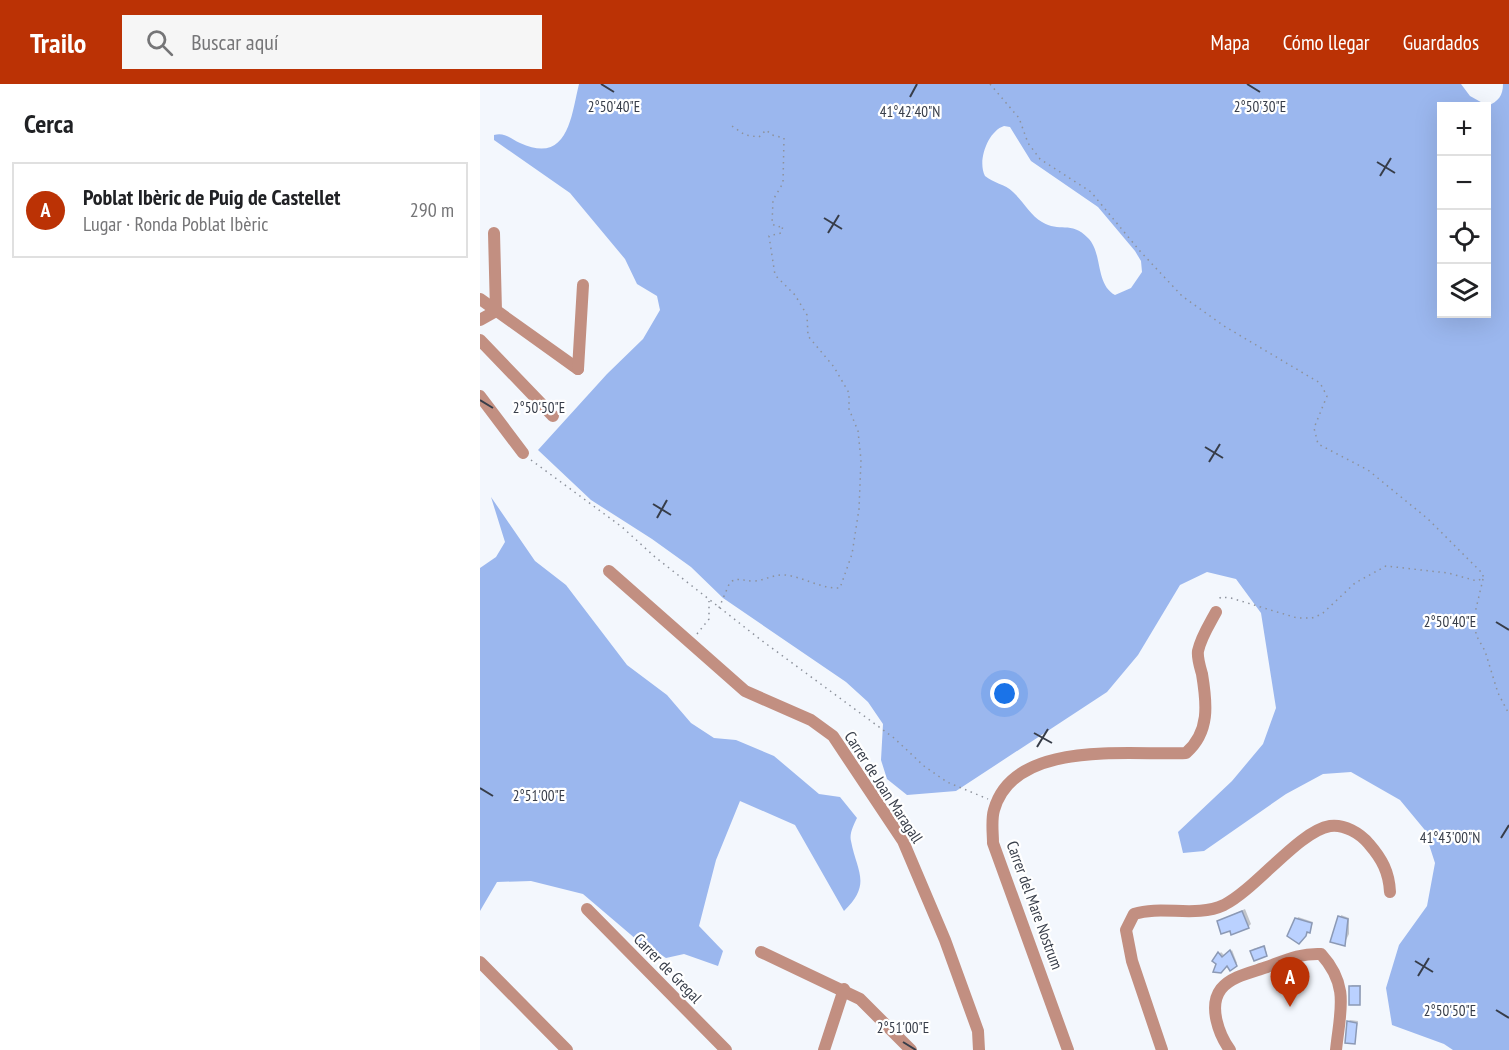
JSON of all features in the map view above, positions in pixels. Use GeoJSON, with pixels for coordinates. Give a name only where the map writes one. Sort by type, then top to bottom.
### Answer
{"type":"FeatureCollection","features":[{"type":"Feature","properties":{"kind":"street"},"geometry":{"type":"LineString","coordinates":[[494,233],[496,310]]}},
{"type":"Feature","properties":{"kind":"street"},"geometry":{"type":"LineString","coordinates":[[480,299],[578,369],[583,285]]}},
{"type":"Feature","properties":{"kind":"street"},"geometry":{"type":"LineString","coordinates":[[480,320],[496,310]]}},
{"type":"Feature","properties":{"kind":"street"},"geometry":{"type":"LineString","coordinates":[[480,340],[553,416]]}},
{"type":"Feature","properties":{"kind":"street"},"geometry":{"type":"LineString","coordinates":[[480,396],[523,453]]}},
{"type":"Feature","properties":{"kind":"street","name":"Carrer de Joan Maragall"},"geometry":{"type":"LineString","coordinates":[[609,571],[745,691],[811,720],[833,736],[903,841],[945,940],[978,1031],[979,1050]]}},
{"type":"Feature","properties":{"kind":"street"},"geometry":{"type":"LineString","coordinates":[[998,802],[1011,783],[1049,760],[1116,752],[1186,753],[1192,748],[1198,742],[1205,724],[1206,699],[1198,653],[1203,637],[1216,612]]}},
{"type":"Feature","properties":{"kind":"street","name":"Carrer del Mare Nostrum"},"geometry":{"type":"LineString","coordinates":[[998,802],[994,811],[993,843],[1068,1050]]}},
{"type":"Feature","properties":{"kind":"street"},"geometry":{"type":"LineString","coordinates":[[1162,1050],[1132,961],[1126,930],[1134,914],[1153,910],[1172,912],[1222,905],[1245,891],[1305,840],[1328,826],[1342,826],[1363,836],[1380,856],[1389,876],[1390,892]]}},
{"type":"Feature","properties":{"kind":"street","name":"Carrer de Gregal"},"geometry":{"type":"LineString","coordinates":[[587,909],[726,1050]]}},
{"type":"Feature","properties":{"kind":"street"},"geometry":{"type":"LineString","coordinates":[[761,952],[844,989],[860,999],[911,1050]]}},
{"type":"Feature","properties":{"kind":"street"},"geometry":{"type":"LineString","coordinates":[[1230,1050],[1217,1020],[1215,1004],[1221,989],[1235,978],[1305,953],[1321,954],[1335,969],[1342,994],[1336,1050]]}},
{"type":"Feature","properties":{"kind":"street"},"geometry":{"type":"LineString","coordinates":[[480,962],[567,1050]]}},
{"type":"Feature","properties":{"kind":"street"},"geometry":{"type":"LineString","coordinates":[[824,1050],[844,989]]}},
{"type":"Feature","properties":{"kind":"path"},"geometry":{"type":"LineString","coordinates":[[990,84],[1019,118],[1028,143],[1040,159],[1090,192],[1180,294],[1224,326],[1320,383],[1327,396],[1314,428],[1318,444],[1368,470],[1428,519],[1479,568],[1483,578],[1475,613],[1476,635],[1485,651],[1498,693],[1509,714]]}},
{"type":"Feature","properties":{"kind":"path"},"geometry":{"type":"LineString","coordinates":[[719,608],[730,582],[740,578],[753,581],[774,574],[789,576],[830,589],[840,588],[852,554],[859,509],[861,460],[858,431],[849,409],[849,393],[834,367],[808,336],[807,315],[795,295],[776,275],[770,236],[781,233],[783,226],[777,227],[772,224],[773,201],[783,183],[784,138],[772,135],[766,130],[759,136],[746,135],[729,124]]}},
{"type":"Feature","properties":{"kind":"path"},"geometry":{"type":"LineString","coordinates":[[535,463],[622,527],[719,608],[894,738],[931,772],[947,782],[998,802]]}},
{"type":"Feature","properties":{"kind":"path"},"geometry":{"type":"LineString","coordinates":[[1216,612],[1216,601],[1224,597],[1297,618],[1312,618],[1322,614],[1355,584],[1386,566],[1448,573],[1477,581],[1483,578]]}},
{"type":"Feature","properties":{"kind":"path"},"geometry":{"type":"LineString","coordinates":[[690,643],[709,620],[709,600]]}},
{"type":"Feature","properties":{"kind":"shaded area"},"geometry":{"type":"Polygon","coordinates":[[[579,84],[1461,84],[1470,96],[1481,102],[1437,102],[1437,318],[1491,318],[1491,104],[1499,98],[1503,84],[1509,84],[1509,1050],[1453,1050],[1444,1044],[1392,1025],[1386,988],[1399,945],[1427,906],[1435,863],[1424,829],[1400,800],[1351,772],[1323,774],[1286,794],[1204,851],[1183,853],[1178,832],[1232,781],[1263,744],[1276,708],[1261,613],[1236,579],[1207,572],[1180,585],[1138,655],[1107,692],[956,791],[907,795],[887,779],[881,760],[883,724],[868,702],[846,682],[723,598],[691,567],[591,500],[538,450],[607,374],[643,339],[660,310],[657,296],[637,284],[625,259],[570,193],[494,140],[494,135],[501,134],[536,148],[548,148],[558,143],[569,123],[579,84]],[[1004,126],[998,129],[989,140],[982,163],[985,176],[1010,189],[1042,222],[1054,227],[1076,229],[1088,238],[1096,252],[1104,284],[1115,295],[1131,288],[1142,272],[1141,261],[1135,251],[1098,207],[1031,161],[1010,127],[1004,126]]]}},
{"type":"Feature","properties":{"kind":"shaded area"},"geometry":{"type":"Polygon","coordinates":[[[491,497],[535,561],[566,585],[627,665],[667,695],[691,723],[714,738],[736,740],[774,756],[819,794],[840,797],[857,818],[851,838],[860,878],[858,893],[844,911],[795,825],[740,801],[716,860],[699,926],[723,951],[718,966],[684,954],[666,958],[637,940],[583,894],[531,881],[497,882],[480,911],[480,568],[496,557],[505,542],[491,497]]]}},
{"type":"Feature","properties":{"kind":"building"},"geometry":{"type":"Polygon","coordinates":[[[1242,911],[1249,928],[1231,935],[1230,931],[1221,934],[1217,921],[1242,911]]]}},
{"type":"Feature","properties":{"kind":"building"},"geometry":{"type":"Polygon","coordinates":[[[1338,916],[1348,919],[1345,946],[1330,942],[1338,916]]]}},
{"type":"Feature","properties":{"kind":"building"},"geometry":{"type":"Polygon","coordinates":[[[1295,918],[1312,923],[1310,933],[1307,932],[1299,944],[1287,936],[1295,918]]]}},
{"type":"Feature","properties":{"kind":"building"},"geometry":{"type":"Polygon","coordinates":[[[1264,946],[1267,956],[1254,961],[1250,951],[1264,946]]]}},
{"type":"Feature","properties":{"kind":"building"},"geometry":{"type":"Polygon","coordinates":[[[1230,950],[1237,966],[1230,971],[1227,966],[1221,973],[1213,972],[1216,964],[1212,961],[1218,952],[1222,957],[1230,950]]]}},
{"type":"Feature","properties":{"kind":"building"},"geometry":{"type":"Polygon","coordinates":[[[1349,986],[1360,986],[1360,1005],[1349,1005],[1349,986]]]}},
{"type":"Feature","properties":{"kind":"building"},"geometry":{"type":"Polygon","coordinates":[[[1347,1021],[1357,1023],[1355,1044],[1345,1043],[1347,1021]]]}},
{"type":"Feature","properties":{"kind":"place","name":"Poblat Ibèric de Puig de Castellet"},"geometry":{"type":"Point","coordinates":[1290,1007]}}]}
